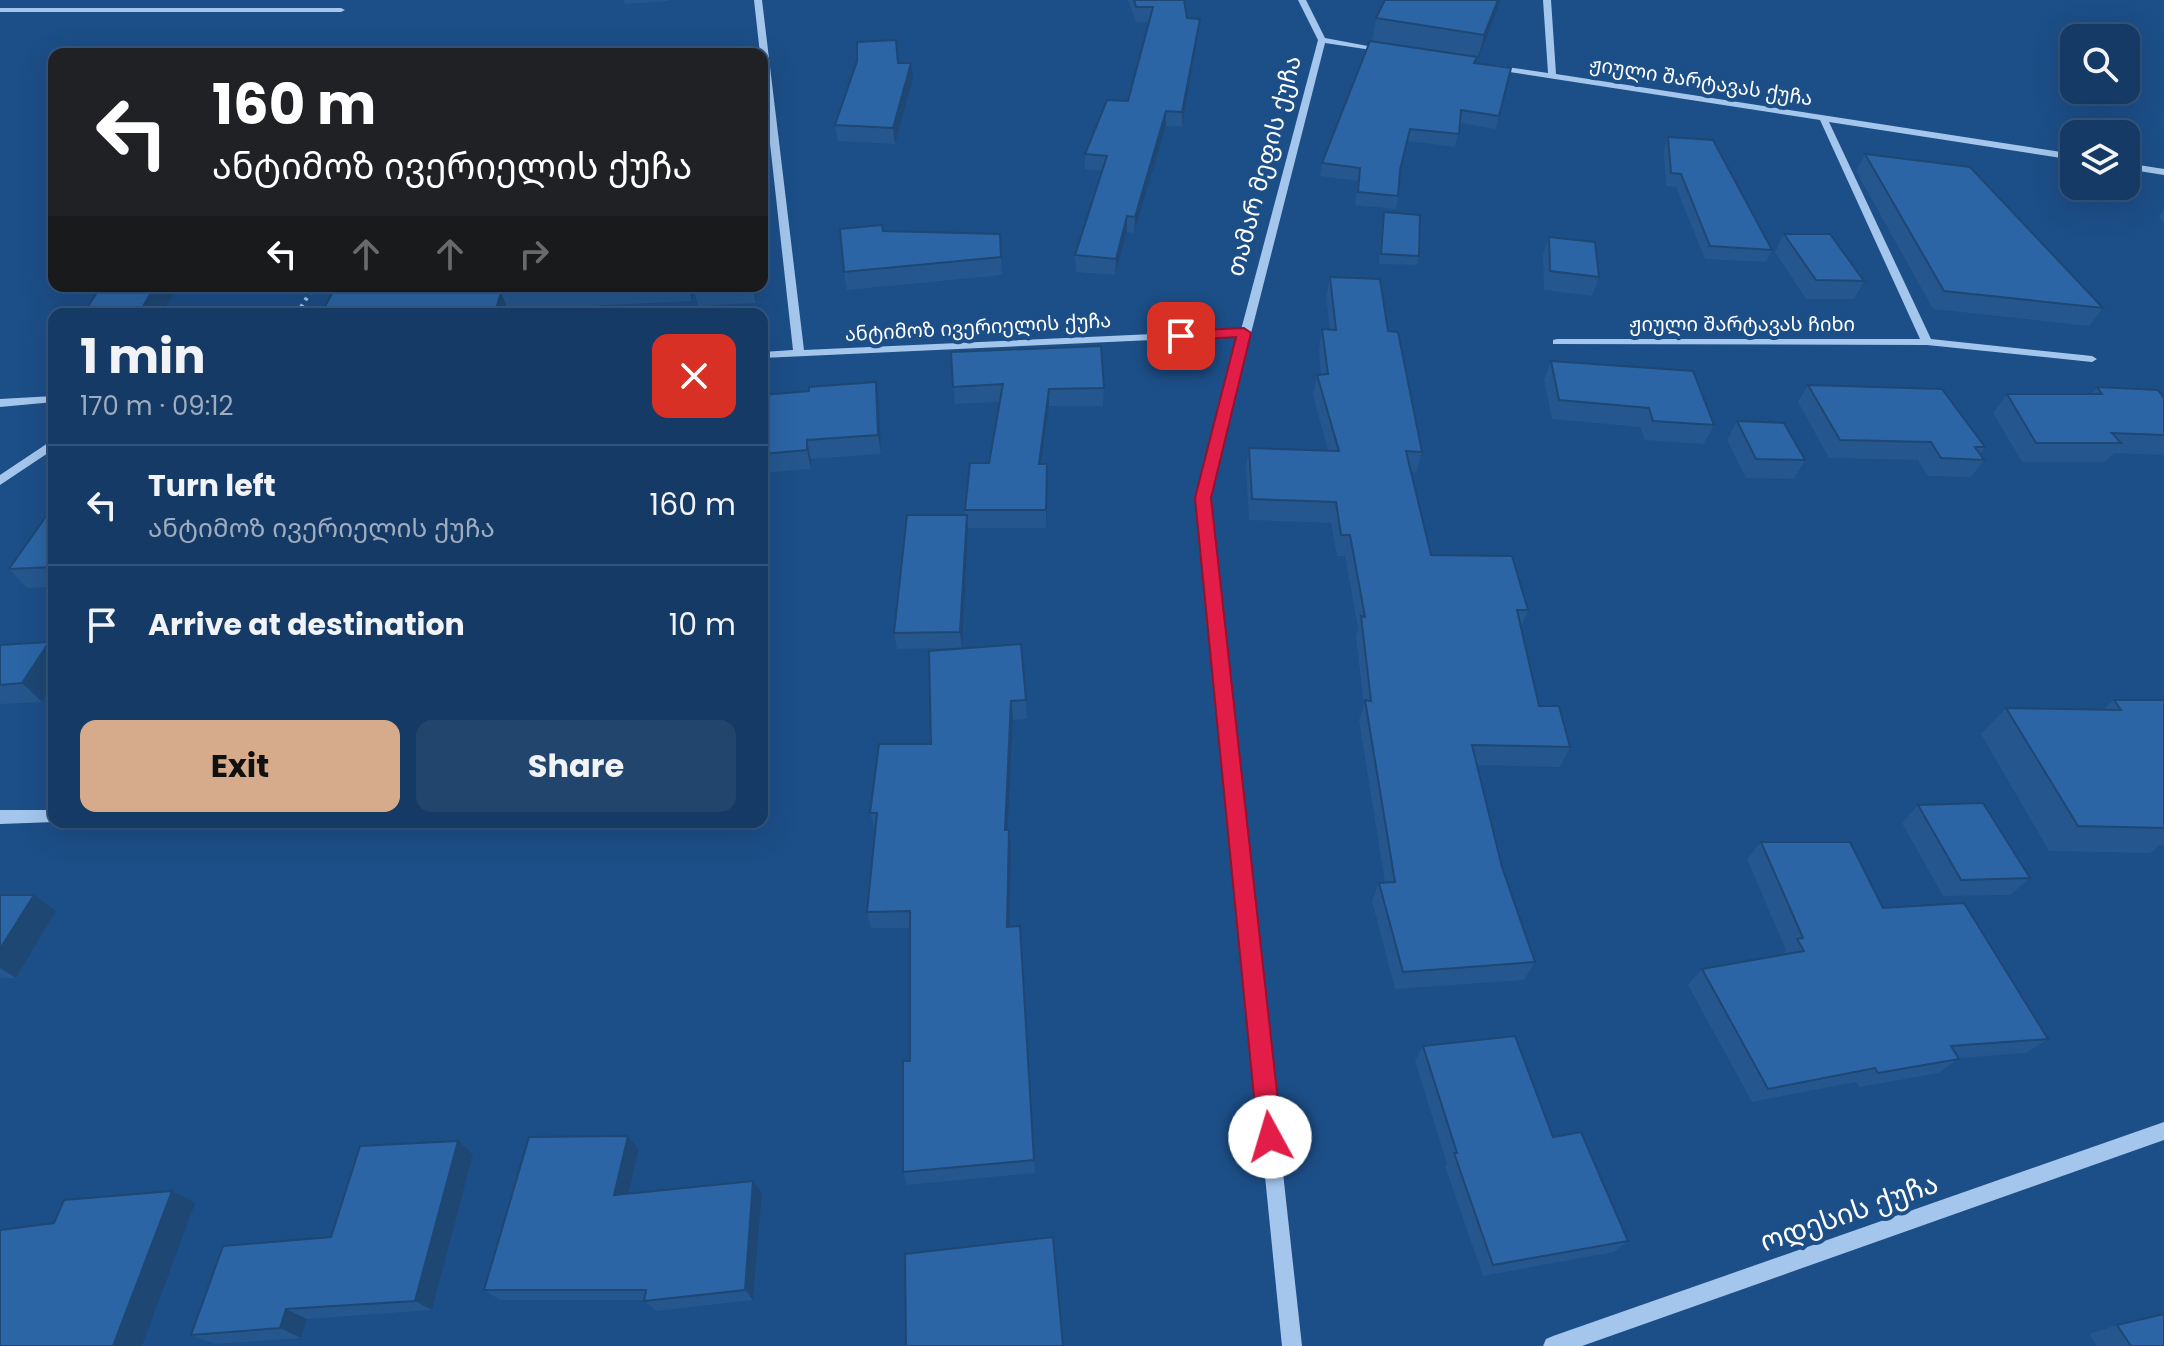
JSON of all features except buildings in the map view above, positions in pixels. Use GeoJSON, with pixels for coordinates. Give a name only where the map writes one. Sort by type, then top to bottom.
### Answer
{"type":"FeatureCollection","features":[{"type":"Feature","properties":{"kind":"street"},"geometry":{"type":"LineString","coordinates":[[758,0],[764,48]]}},
{"type":"Feature","properties":{"kind":"street","name":"თამარ მეფის ქუჩა"},"geometry":{"type":"LineString","coordinates":[[1292,1346],[1203,498],[1322,40],[1302,0]]}},
{"type":"Feature","properties":{"kind":"street"},"geometry":{"type":"LineString","coordinates":[[1547,0],[1552,76]]}},
{"type":"Feature","properties":{"kind":"street"},"geometry":{"type":"LineString","coordinates":[[0,10],[341,10]]}},
{"type":"Feature","properties":{"kind":"street"},"geometry":{"type":"LineString","coordinates":[[1322,40],[1396,52]]}},
{"type":"Feature","properties":{"kind":"street","name":"ჟიული შარტავას ქუჩა"},"geometry":{"type":"LineString","coordinates":[[1475,64],[2060,155]]}},
{"type":"Feature","properties":{"kind":"street"},"geometry":{"type":"LineString","coordinates":[[768,86],[799,353]]}},
{"type":"Feature","properties":{"kind":"street"},"geometry":{"type":"LineString","coordinates":[[1823,118],[1927,342]]}},
{"type":"Feature","properties":{"kind":"street"},"geometry":{"type":"LineString","coordinates":[[2140,168],[2164,172]]}},
{"type":"Feature","properties":{"kind":"street","name":"ანტიმოზ ივერიელის ქუჩა"},"geometry":{"type":"LineString","coordinates":[[768,355],[1244,333]]}},
{"type":"Feature","properties":{"kind":"street","name":"ჟიული შარტავას ჩიხი"},"geometry":{"type":"LineString","coordinates":[[1557,342],[1927,342],[2092,359]]}},
{"type":"Feature","properties":{"kind":"street"},"geometry":{"type":"LineString","coordinates":[[0,403],[48,399]]}},
{"type":"Feature","properties":{"kind":"street"},"geometry":{"type":"LineString","coordinates":[[0,481],[48,447]]}},
{"type":"Feature","properties":{"kind":"street"},"geometry":{"type":"LineString","coordinates":[[0,817],[48,816]]}},
{"type":"Feature","properties":{"kind":"street","name":"ოდესის ქუჩა"},"geometry":{"type":"LineString","coordinates":[[1553,1346],[2164,1131]]}},
{"type":"Feature","properties":{"kind":"route"},"geometry":{"type":"LineString","coordinates":[[1181,336],[1244,333],[1203,498],[1270,1137]]}}]}
